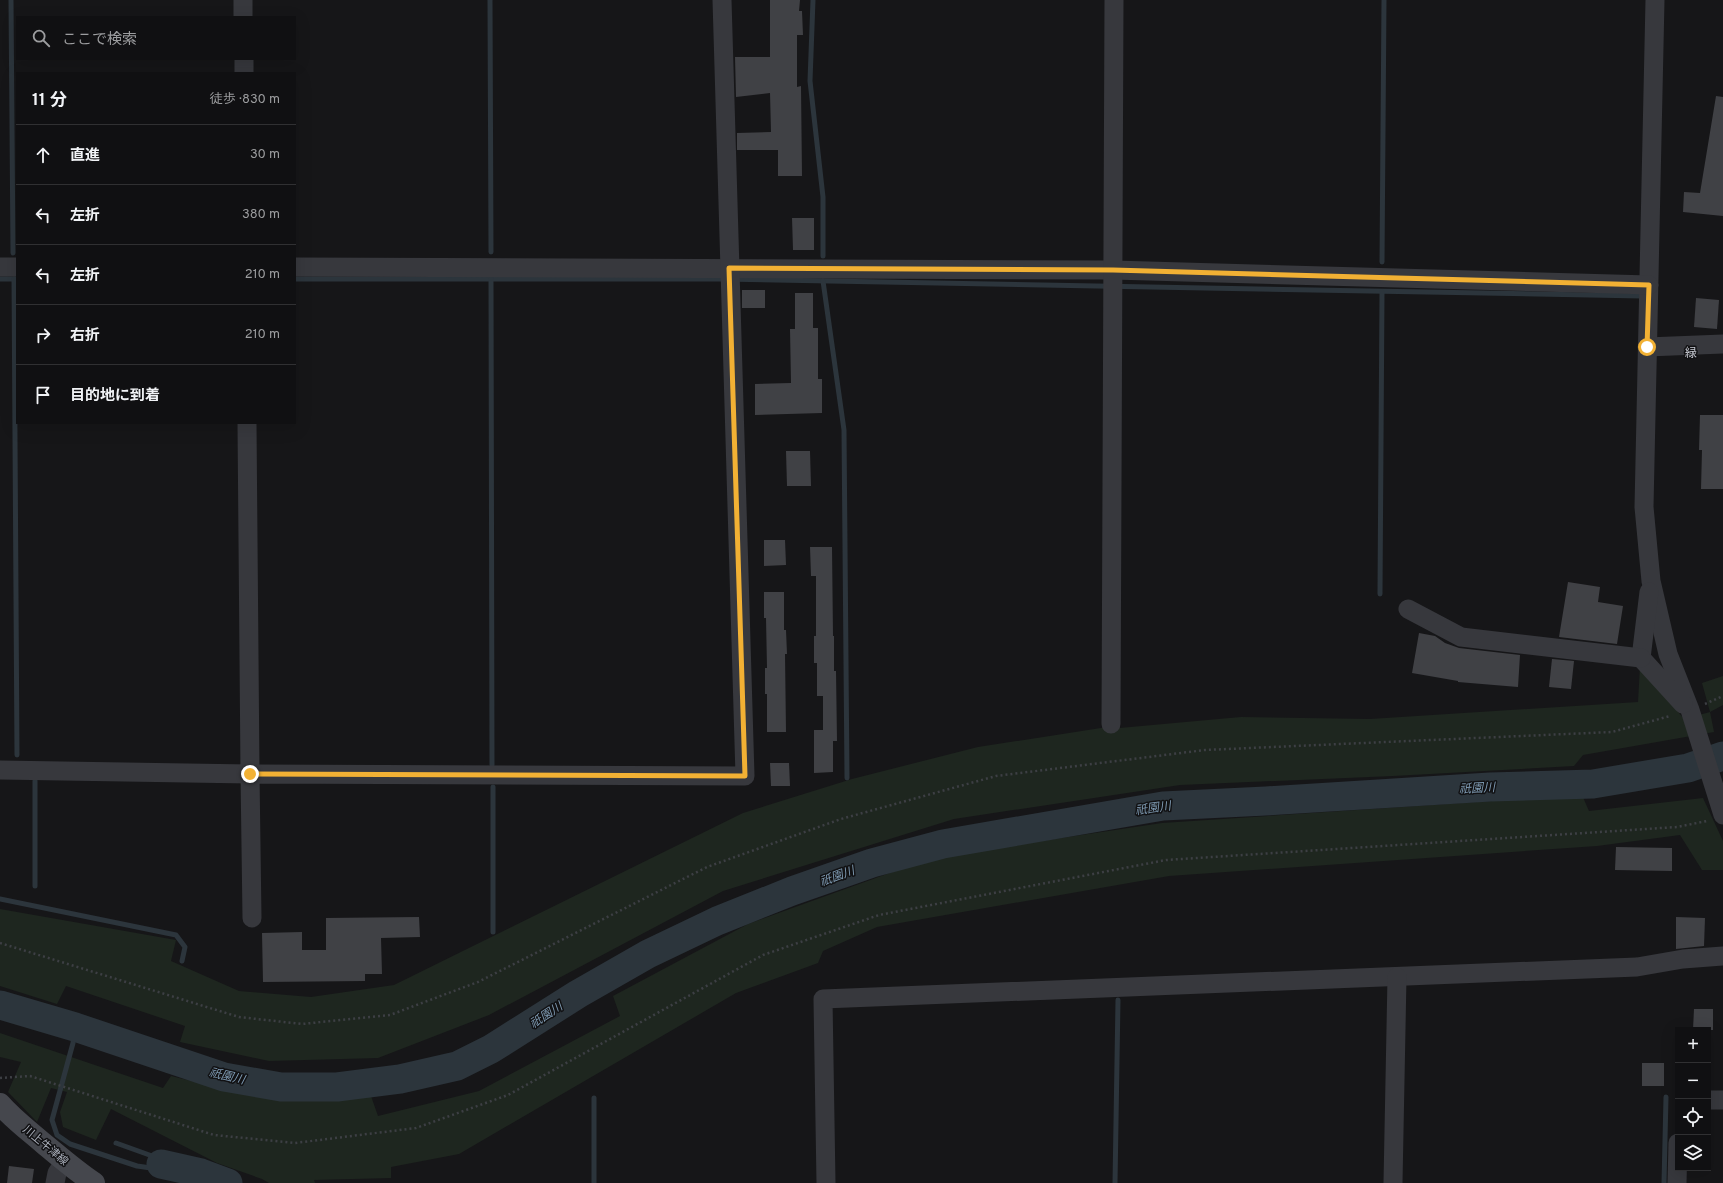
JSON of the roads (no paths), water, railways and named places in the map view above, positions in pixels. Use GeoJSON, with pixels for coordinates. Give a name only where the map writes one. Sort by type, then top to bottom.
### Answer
{"type":"FeatureCollection","features":[{"type":"Feature","properties":{"kind":"main road","name":"川上牛津線"},"geometry":{"type":"LineString","coordinates":[[0,1104],[10,1115],[94,1183]]}},
{"type":"Feature","properties":{"kind":"street"},"geometry":{"type":"LineString","coordinates":[[243,0],[243,16]]}},
{"type":"Feature","properties":{"kind":"street"},"geometry":{"type":"LineString","coordinates":[[0,770],[250,774],[745,776],[729,286],[722,0]]}},
{"type":"Feature","properties":{"kind":"street"},"geometry":{"type":"LineString","coordinates":[[1111,724],[1114,0]]}},
{"type":"Feature","properties":{"kind":"street"},"geometry":{"type":"LineString","coordinates":[[1655,0],[1644,507],[1651,581],[1668,654],[1690,710],[1715,818]]}},
{"type":"Feature","properties":{"kind":"street"},"geometry":{"type":"LineString","coordinates":[[244,60],[244,72]]}},
{"type":"Feature","properties":{"kind":"street"},"geometry":{"type":"LineString","coordinates":[[0,267],[16,267]]}},
{"type":"Feature","properties":{"kind":"street"},"geometry":{"type":"LineString","coordinates":[[296,267],[1113,270],[1649,285]]}},
{"type":"Feature","properties":{"kind":"street"},"geometry":{"type":"LineString","coordinates":[[1647,347],[1723,344]]}},
{"type":"Feature","properties":{"kind":"street"},"geometry":{"type":"LineString","coordinates":[[247,424],[252,918]]}},
{"type":"Feature","properties":{"kind":"street"},"geometry":{"type":"LineString","coordinates":[[1640,658],[1651,581]]}},
{"type":"Feature","properties":{"kind":"street"},"geometry":{"type":"LineString","coordinates":[[1408,609],[1461,637],[1640,658],[1690,710]]}},
{"type":"Feature","properties":{"kind":"street"},"geometry":{"type":"LineString","coordinates":[[826,1183],[823,999],[1637,967],[1682,959],[1723,956]]}},
{"type":"Feature","properties":{"kind":"street"},"geometry":{"type":"LineString","coordinates":[[1393,1183],[1397,977]]}},
{"type":"Feature","properties":{"kind":"street"},"geometry":{"type":"LineString","coordinates":[[1711,1100],[1723,1100]]}},
{"type":"Feature","properties":{"kind":"street"},"geometry":{"type":"LineString","coordinates":[[55,1183],[57,1173],[65,1161]]}},
{"type":"Feature","properties":{"kind":"street"},"geometry":{"type":"LineString","coordinates":[[1678,1171],[1678,1183]]}},
{"type":"Feature","properties":{"kind":"waterway"},"geometry":{"type":"LineString","coordinates":[[11,0],[13,253]]}},
{"type":"Feature","properties":{"kind":"waterway"},"geometry":{"type":"LineString","coordinates":[[490,0],[491,252]]}},
{"type":"Feature","properties":{"kind":"waterway"},"geometry":{"type":"LineString","coordinates":[[813,0],[810,81],[823,197],[823,256]]}},
{"type":"Feature","properties":{"kind":"waterway"},"geometry":{"type":"LineString","coordinates":[[1382,262],[1384,0]]}},
{"type":"Feature","properties":{"kind":"waterway"},"geometry":{"type":"LineString","coordinates":[[0,279],[16,279]]}},
{"type":"Feature","properties":{"kind":"waterway"},"geometry":{"type":"LineString","coordinates":[[14,279],[17,755]]}},
{"type":"Feature","properties":{"kind":"waterway"},"geometry":{"type":"LineString","coordinates":[[296,279],[721,279],[1642,296]]}},
{"type":"Feature","properties":{"kind":"waterway"},"geometry":{"type":"LineString","coordinates":[[491,279],[492,765]]}},
{"type":"Feature","properties":{"kind":"waterway"},"geometry":{"type":"LineString","coordinates":[[823,281],[844,430],[847,778]]}},
{"type":"Feature","properties":{"kind":"waterway"},"geometry":{"type":"LineString","coordinates":[[1380,594],[1382,292]]}},
{"type":"Feature","properties":{"kind":"waterway","name":"祇園川"},"geometry":{"type":"LineString","coordinates":[[0,1005],[75,1027],[224,1077],[281,1087],[337,1087],[400,1079],[457,1066],[491,1049],[578,994],[648,954],[717,921],[792,891],[872,863],[943,844],[1163,806],[1490,787],[1593,784],[1688,768],[1723,756]]}},
{"type":"Feature","properties":{"kind":"waterway"},"geometry":{"type":"LineString","coordinates":[[35,781],[35,886]]}},
{"type":"Feature","properties":{"kind":"waterway"},"geometry":{"type":"LineString","coordinates":[[493,787],[493,932]]}},
{"type":"Feature","properties":{"kind":"waterway"},"geometry":{"type":"LineString","coordinates":[[0,899],[176,935],[185,947],[182,961]]}},
{"type":"Feature","properties":{"kind":"waterway"},"geometry":{"type":"LineString","coordinates":[[1115,1183],[1118,1000]]}},
{"type":"Feature","properties":{"kind":"waterway"},"geometry":{"type":"LineString","coordinates":[[75,1027],[73,1043],[52,1120],[57,1135],[70,1144],[137,1166],[151,1168],[161,1164],[155,1157],[116,1143]]}},
{"type":"Feature","properties":{"kind":"waterway"},"geometry":{"type":"LineString","coordinates":[[1664,1183],[1666,1097]]}},
{"type":"Feature","properties":{"kind":"waterway"},"geometry":{"type":"LineString","coordinates":[[594,1098],[594,1183]]}},
{"type":"Feature","properties":{"kind":"waterway"},"geometry":{"type":"LineString","coordinates":[[161,1164],[201,1173],[228,1183]]}},
{"type":"Feature","properties":{"kind":"district","name":"緑"},"geometry":{"type":"Point","coordinates":[1691,353]}}]}
